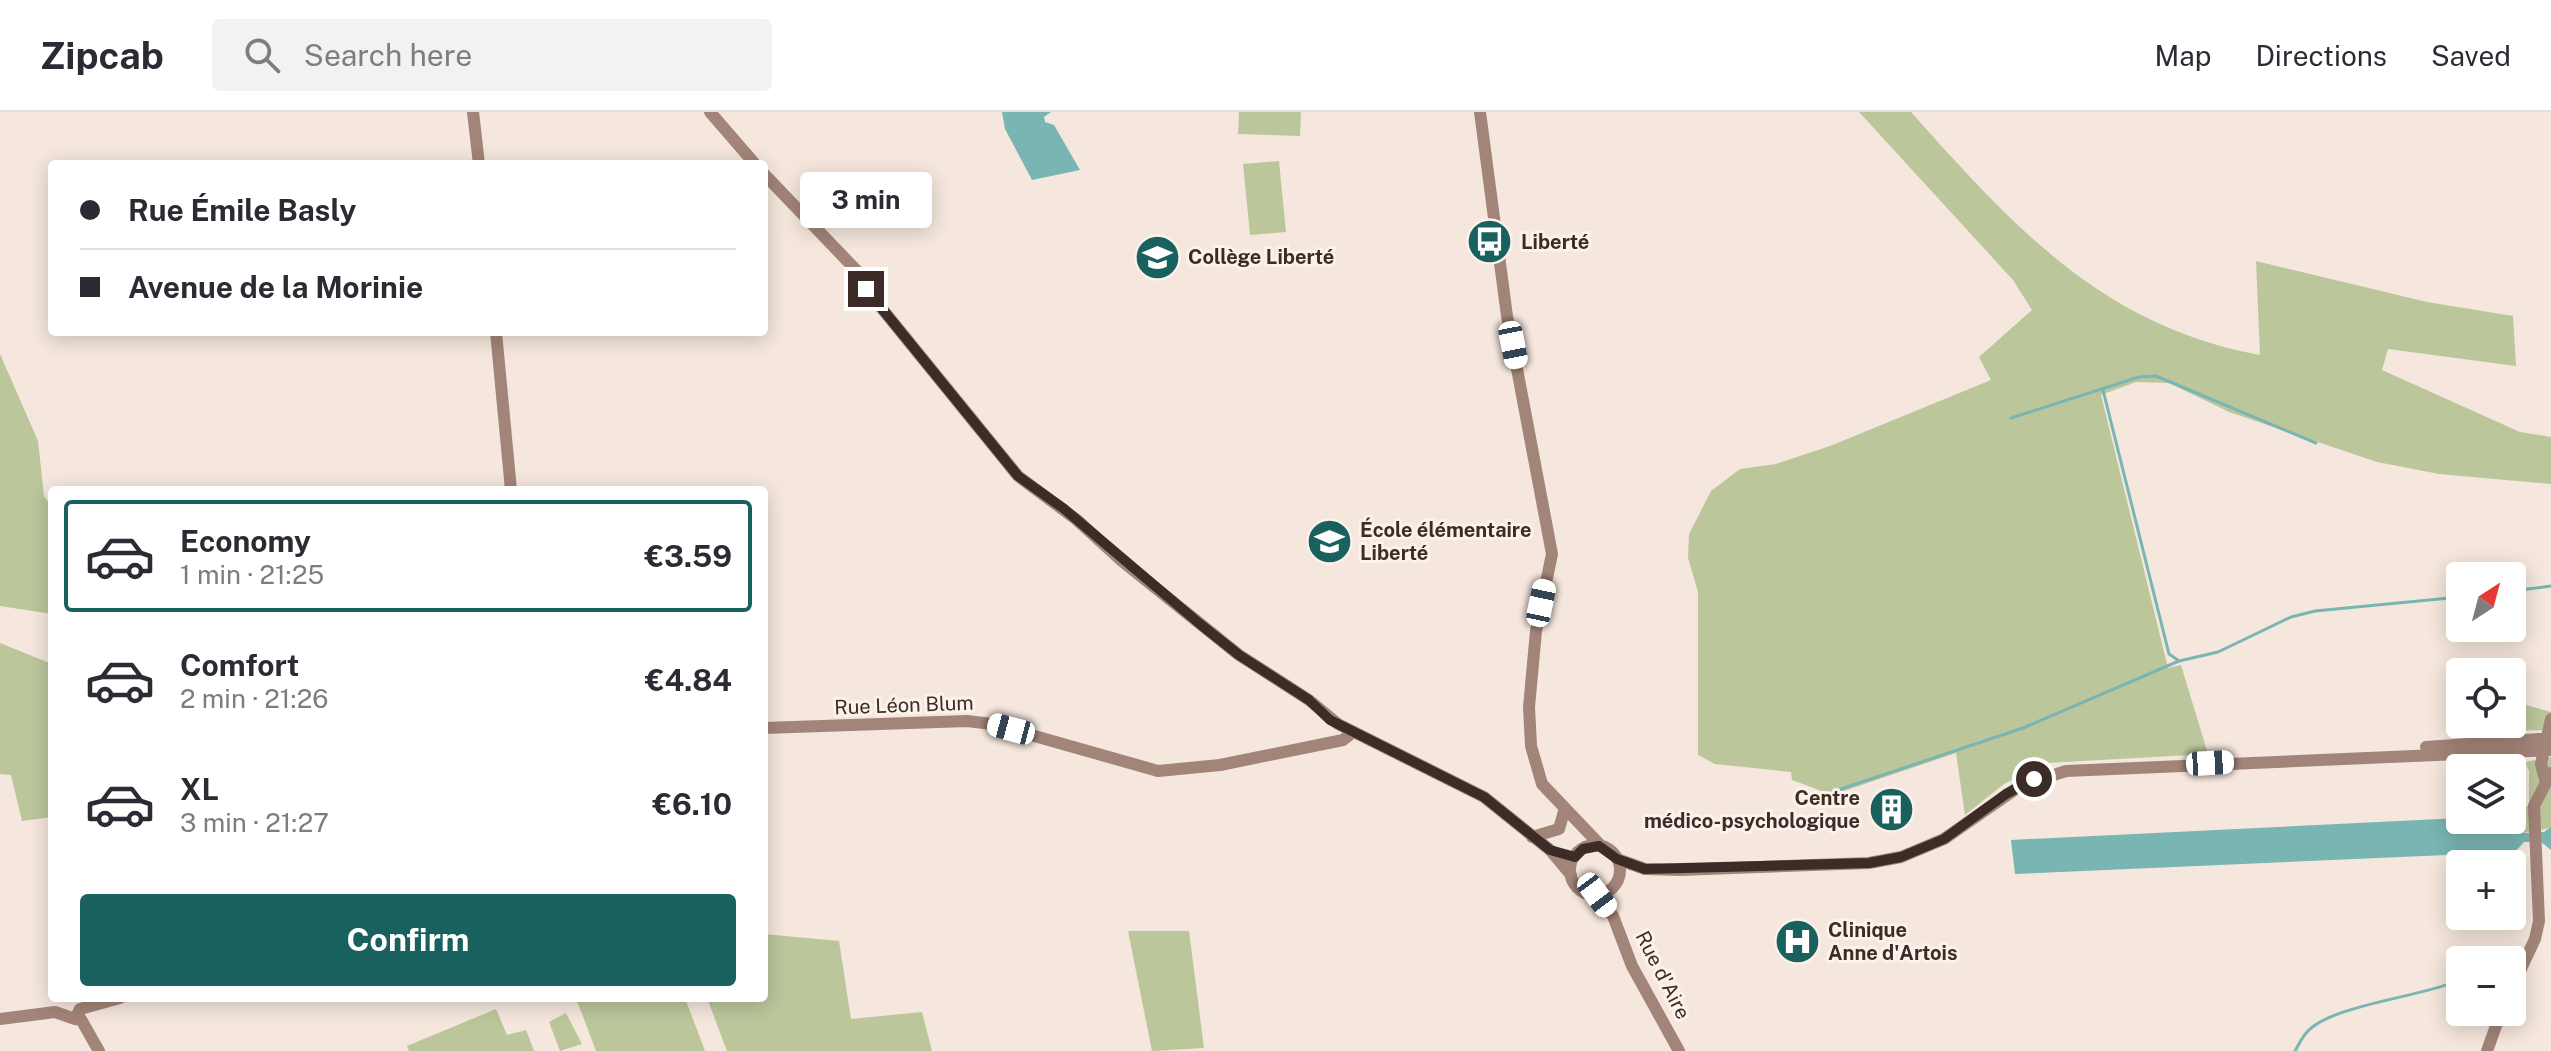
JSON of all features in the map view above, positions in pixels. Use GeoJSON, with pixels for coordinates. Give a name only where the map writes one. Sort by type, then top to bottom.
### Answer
{"type":"FeatureCollection","features":[{"type":"Feature","properties":{"kind":"main road"},"geometry":{"type":"LineString","coordinates":[[473,112],[479,160]]}},
{"type":"Feature","properties":{"kind":"main road"},"geometry":{"type":"LineString","coordinates":[[710,112],[752,160]]}},
{"type":"Feature","properties":{"kind":"main road"},"geometry":{"type":"LineString","coordinates":[[1480,112],[1507,316],[1552,554],[1536,631],[1529,707],[1531,746],[1542,784],[1617,859],[1645,869],[1869,863],[1901,857],[1944,839],[2020,786],[2066,771],[2510,752],[2516,746],[2548,744]]}},
{"type":"Feature","properties":{"kind":"main road"},"geometry":{"type":"LineString","coordinates":[[768,178],[857,271],[866,289],[1018,476],[1058,504],[1122,561],[1239,655],[1309,700],[1338,724],[1484,797],[1550,850],[1579,888],[1597,895],[1645,869]]}},
{"type":"Feature","properties":{"kind":"main road"},"geometry":{"type":"LineString","coordinates":[[496,336],[511,486]]}},
{"type":"Feature","properties":{"kind":"main road"},"geometry":{"type":"LineString","coordinates":[[2526,958],[2539,921],[2534,806],[2548,778],[2541,764],[2548,744],[2551,719]]}},
{"type":"Feature","properties":{"kind":"main road","name":"Rue Léon Blum"},"geometry":{"type":"LineString","coordinates":[[768,728],[967,721],[992,724],[1158,771],[1220,765],[1343,740],[1353,732]]}},
{"type":"Feature","properties":{"kind":"main road"},"geometry":{"type":"LineString","coordinates":[[1323,743],[1338,724]]}},
{"type":"Feature","properties":{"kind":"main road"},"geometry":{"type":"LineString","coordinates":[[2364,756],[2404,749],[2548,744]]}},
{"type":"Feature","properties":{"kind":"main road"},"geometry":{"type":"LineString","coordinates":[[1532,837],[1559,829],[1570,812]]}},
{"type":"Feature","properties":{"kind":"main road"},"geometry":{"type":"LineString","coordinates":[[1570,812],[1579,853],[1571,875]]}},
{"type":"Feature","properties":{"kind":"main road"},"geometry":{"type":"LineString","coordinates":[[1550,850],[1579,853],[1602,847]]}},
{"type":"Feature","properties":{"kind":"main road"},"geometry":{"type":"LineString","coordinates":[[1616,882],[1617,859]]}},
{"type":"Feature","properties":{"kind":"main road","name":"Rue d'Aire"},"geometry":{"type":"LineString","coordinates":[[1613,916],[1616,882]]}},
{"type":"Feature","properties":{"kind":"main road","name":"Rue d'Aire"},"geometry":{"type":"LineString","coordinates":[[1597,895],[1613,916],[1632,966],[1679,1051]]}},
{"type":"Feature","properties":{"kind":"main road"},"geometry":{"type":"LineString","coordinates":[[0,1019],[75,1013],[108,1002]]}},
{"type":"Feature","properties":{"kind":"main road"},"geometry":{"type":"LineString","coordinates":[[75,1013],[99,1051]]}},
{"type":"Feature","properties":{"kind":"main road"},"geometry":{"type":"LineString","coordinates":[[2487,1051],[2496,1026]]}},
{"type":"Feature","properties":{"kind":"green space"},"geometry":{"type":"Polygon","coordinates":[[[1239,112],[1301,112],[1300,136],[1238,134],[1239,112]]]}},
{"type":"Feature","properties":{"kind":"green space"},"geometry":{"type":"Polygon","coordinates":[[[1859,112],[1911,112],[1986,194],[2064,265],[2107,295],[2153,321],[2204,341],[2260,355],[2256,261],[2427,302],[2513,316],[2516,366],[2388,349],[2382,370],[2520,432],[2551,437],[2551,484],[2439,474],[2377,462],[2229,412],[2169,383],[2136,382],[2101,395],[2168,668],[2181,665],[2208,754],[2047,763],[2004,784],[1965,815],[1956,753],[1826,797],[1819,790],[1792,780],[1791,772],[1715,764],[1698,755],[1698,592],[1688,558],[1689,534],[1711,491],[1740,469],[1776,464],[1830,446],[1991,380],[1979,357],[2032,310],[2013,280],[1859,112]]]}},
{"type":"Feature","properties":{"kind":"green space"},"geometry":{"type":"Polygon","coordinates":[[[1279,161],[1286,232],[1250,235],[1243,164],[1279,161]]]}},
{"type":"Feature","properties":{"kind":"green space"},"geometry":{"type":"Polygon","coordinates":[[[0,354],[38,441],[44,496],[48,502],[48,613],[0,606],[0,354]]]}},
{"type":"Feature","properties":{"kind":"green space"},"geometry":{"type":"Polygon","coordinates":[[[0,643],[48,662],[48,818],[22,821],[11,775],[0,774],[0,643]]]}},
{"type":"Feature","properties":{"kind":"green space"},"geometry":{"type":"Polygon","coordinates":[[[2526,705],[2551,712],[2551,730],[2526,730],[2526,705]]]}},
{"type":"Feature","properties":{"kind":"green space"},"geometry":{"type":"Polygon","coordinates":[[[2551,757],[2551,828],[2526,832],[2529,771],[2526,762],[2551,757]]]}},
{"type":"Feature","properties":{"kind":"green space"},"geometry":{"type":"Polygon","coordinates":[[[1128,931],[1189,931],[1204,1048],[1152,1051],[1128,931]]]}},
{"type":"Feature","properties":{"kind":"green space"},"geometry":{"type":"Polygon","coordinates":[[[768,934],[839,941],[851,1019],[922,1012],[932,1051],[727,1051],[709,1002],[768,1002],[768,934]]]}},
{"type":"Feature","properties":{"kind":"green space"},"geometry":{"type":"Polygon","coordinates":[[[578,1002],[687,1002],[705,1051],[596,1051],[578,1002]]]}},
{"type":"Feature","properties":{"kind":"green space"},"geometry":{"type":"Polygon","coordinates":[[[496,1009],[507,1035],[526,1030],[534,1051],[409,1051],[407,1046],[496,1009]]]}},
{"type":"Feature","properties":{"kind":"green space"},"geometry":{"type":"Polygon","coordinates":[[[566,1013],[582,1044],[560,1051],[549,1022],[566,1013]]]}},
{"type":"Feature","properties":{"kind":"water"},"geometry":{"type":"Polygon","coordinates":[[[1002,112],[1051,112],[1044,117],[1045,122],[1054,125],[1080,170],[1032,180],[1005,129],[1002,112]]]}},
{"type":"Feature","properties":{"kind":"water"},"geometry":{"type":"Polygon","coordinates":[[[2446,819],[2446,834],[2526,834],[2544,832],[2551,827],[2551,850],[2541,842],[2524,842],[2517,850],[2446,850],[2446,855],[2015,874],[2011,840],[2446,819]]]}},
{"type":"Feature","properties":{"kind":"waterway"},"geometry":{"type":"LineString","coordinates":[[2011,418],[2139,377],[2156,376],[2316,443]]}},
{"type":"Feature","properties":{"kind":"waterway"},"geometry":{"type":"LineString","coordinates":[[2103,390],[2169,654],[2179,661]]}},
{"type":"Feature","properties":{"kind":"waterway"},"geometry":{"type":"LineString","coordinates":[[2526,589],[2551,586]]}},
{"type":"Feature","properties":{"kind":"waterway"},"geometry":{"type":"LineString","coordinates":[[1826,794],[2023,728],[2179,661],[2218,652],[2291,617],[2315,611],[2446,598]]}},
{"type":"Feature","properties":{"kind":"waterway"},"geometry":{"type":"LineString","coordinates":[[2295,1051],[2309,1030],[2321,1021],[2359,1007],[2446,985]]}},
{"type":"Feature","properties":{"kind":"place","name":"Liberté"},"geometry":{"type":"Point","coordinates":[1490,242]}},
{"type":"Feature","properties":{"kind":"place","name":"Collège Liberté"},"geometry":{"type":"Point","coordinates":[1157,257]}},
{"type":"Feature","properties":{"kind":"place","name":"École élémentaire Liberté"},"geometry":{"type":"Point","coordinates":[1329,542]}},
{"type":"Feature","properties":{"kind":"place","name":"Centre médico-psychologique"},"geometry":{"type":"Point","coordinates":[1891,810]}},
{"type":"Feature","properties":{"kind":"place","name":"Clinique Anne d'Artois"},"geometry":{"type":"Point","coordinates":[1797,942]}},
{"type":"Feature","properties":{"kind":"route"},"geometry":{"type":"LineString","coordinates":[[866,289],[924,358],[1001,459],[1018,476],[1048,496],[1122,561],[1239,655],[1309,700],[1330,720],[1484,797],[1550,850],[1575,857],[1583,849],[1599,846],[1608,849],[1617,859],[1645,869],[1869,863],[1901,857],[1929,847],[1960,829],[2006,794],[2034,779]]}}]}
